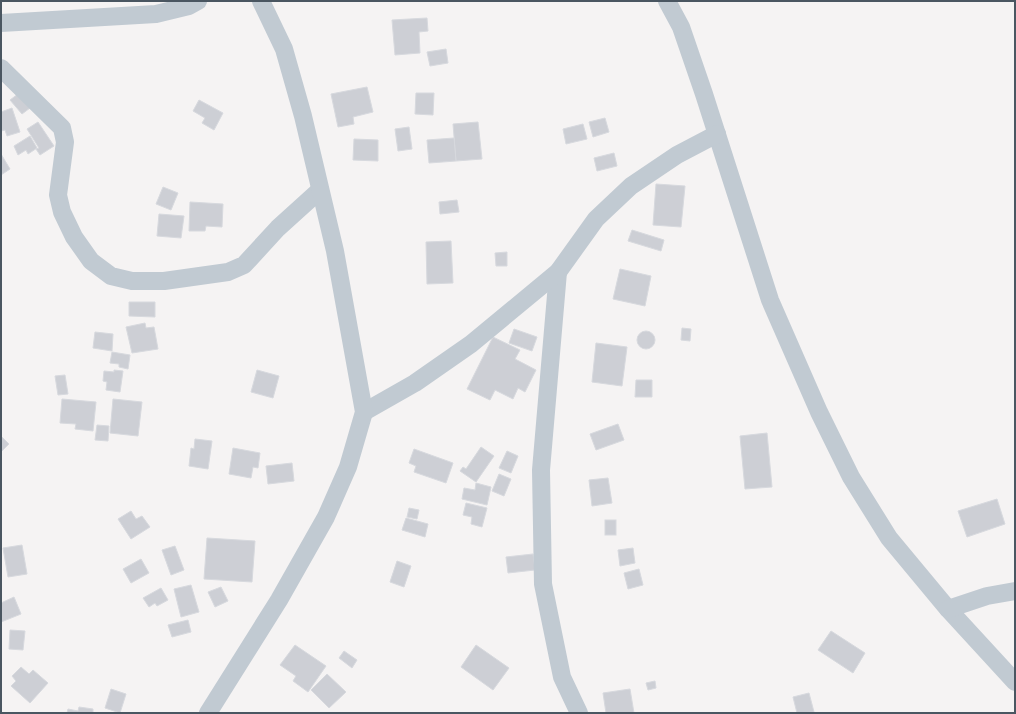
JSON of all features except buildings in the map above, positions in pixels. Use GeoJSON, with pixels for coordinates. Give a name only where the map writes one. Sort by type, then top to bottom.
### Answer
{"type":"FeatureCollection","features":[{"type":"Feature","properties":{"kind":"street"},"geometry":{"type":"LineString","coordinates":[[1,23],[156,14],[189,6],[198,1]]}},
{"type":"Feature","properties":{"kind":"street"},"geometry":{"type":"LineString","coordinates":[[208,713],[280,600],[326,517],[348,467],[364,412],[335,251],[303,116],[284,49],[261,1]]}},
{"type":"Feature","properties":{"kind":"street"},"geometry":{"type":"LineString","coordinates":[[668,1],[681,27],[770,300],[851,477],[889,538],[948,609],[1015,682]]}},
{"type":"Feature","properties":{"kind":"street"},"geometry":{"type":"LineString","coordinates":[[1,68],[62,128],[64,142],[58,195],[62,212],[74,237],[91,261],[111,276],[132,281],[164,281],[228,272],[244,265],[278,228],[320,190]]}},
{"type":"Feature","properties":{"kind":"street"},"geometry":{"type":"LineString","coordinates":[[364,412],[415,383],[471,344],[558,272],[596,219],[631,186],[677,155],[717,134]]}},
{"type":"Feature","properties":{"kind":"street"},"geometry":{"type":"LineString","coordinates":[[558,272],[541,470],[543,584],[562,677],[579,713]]}},
{"type":"Feature","properties":{"kind":"street"},"geometry":{"type":"LineString","coordinates":[[948,609],[987,596],[1015,591]]}}]}
